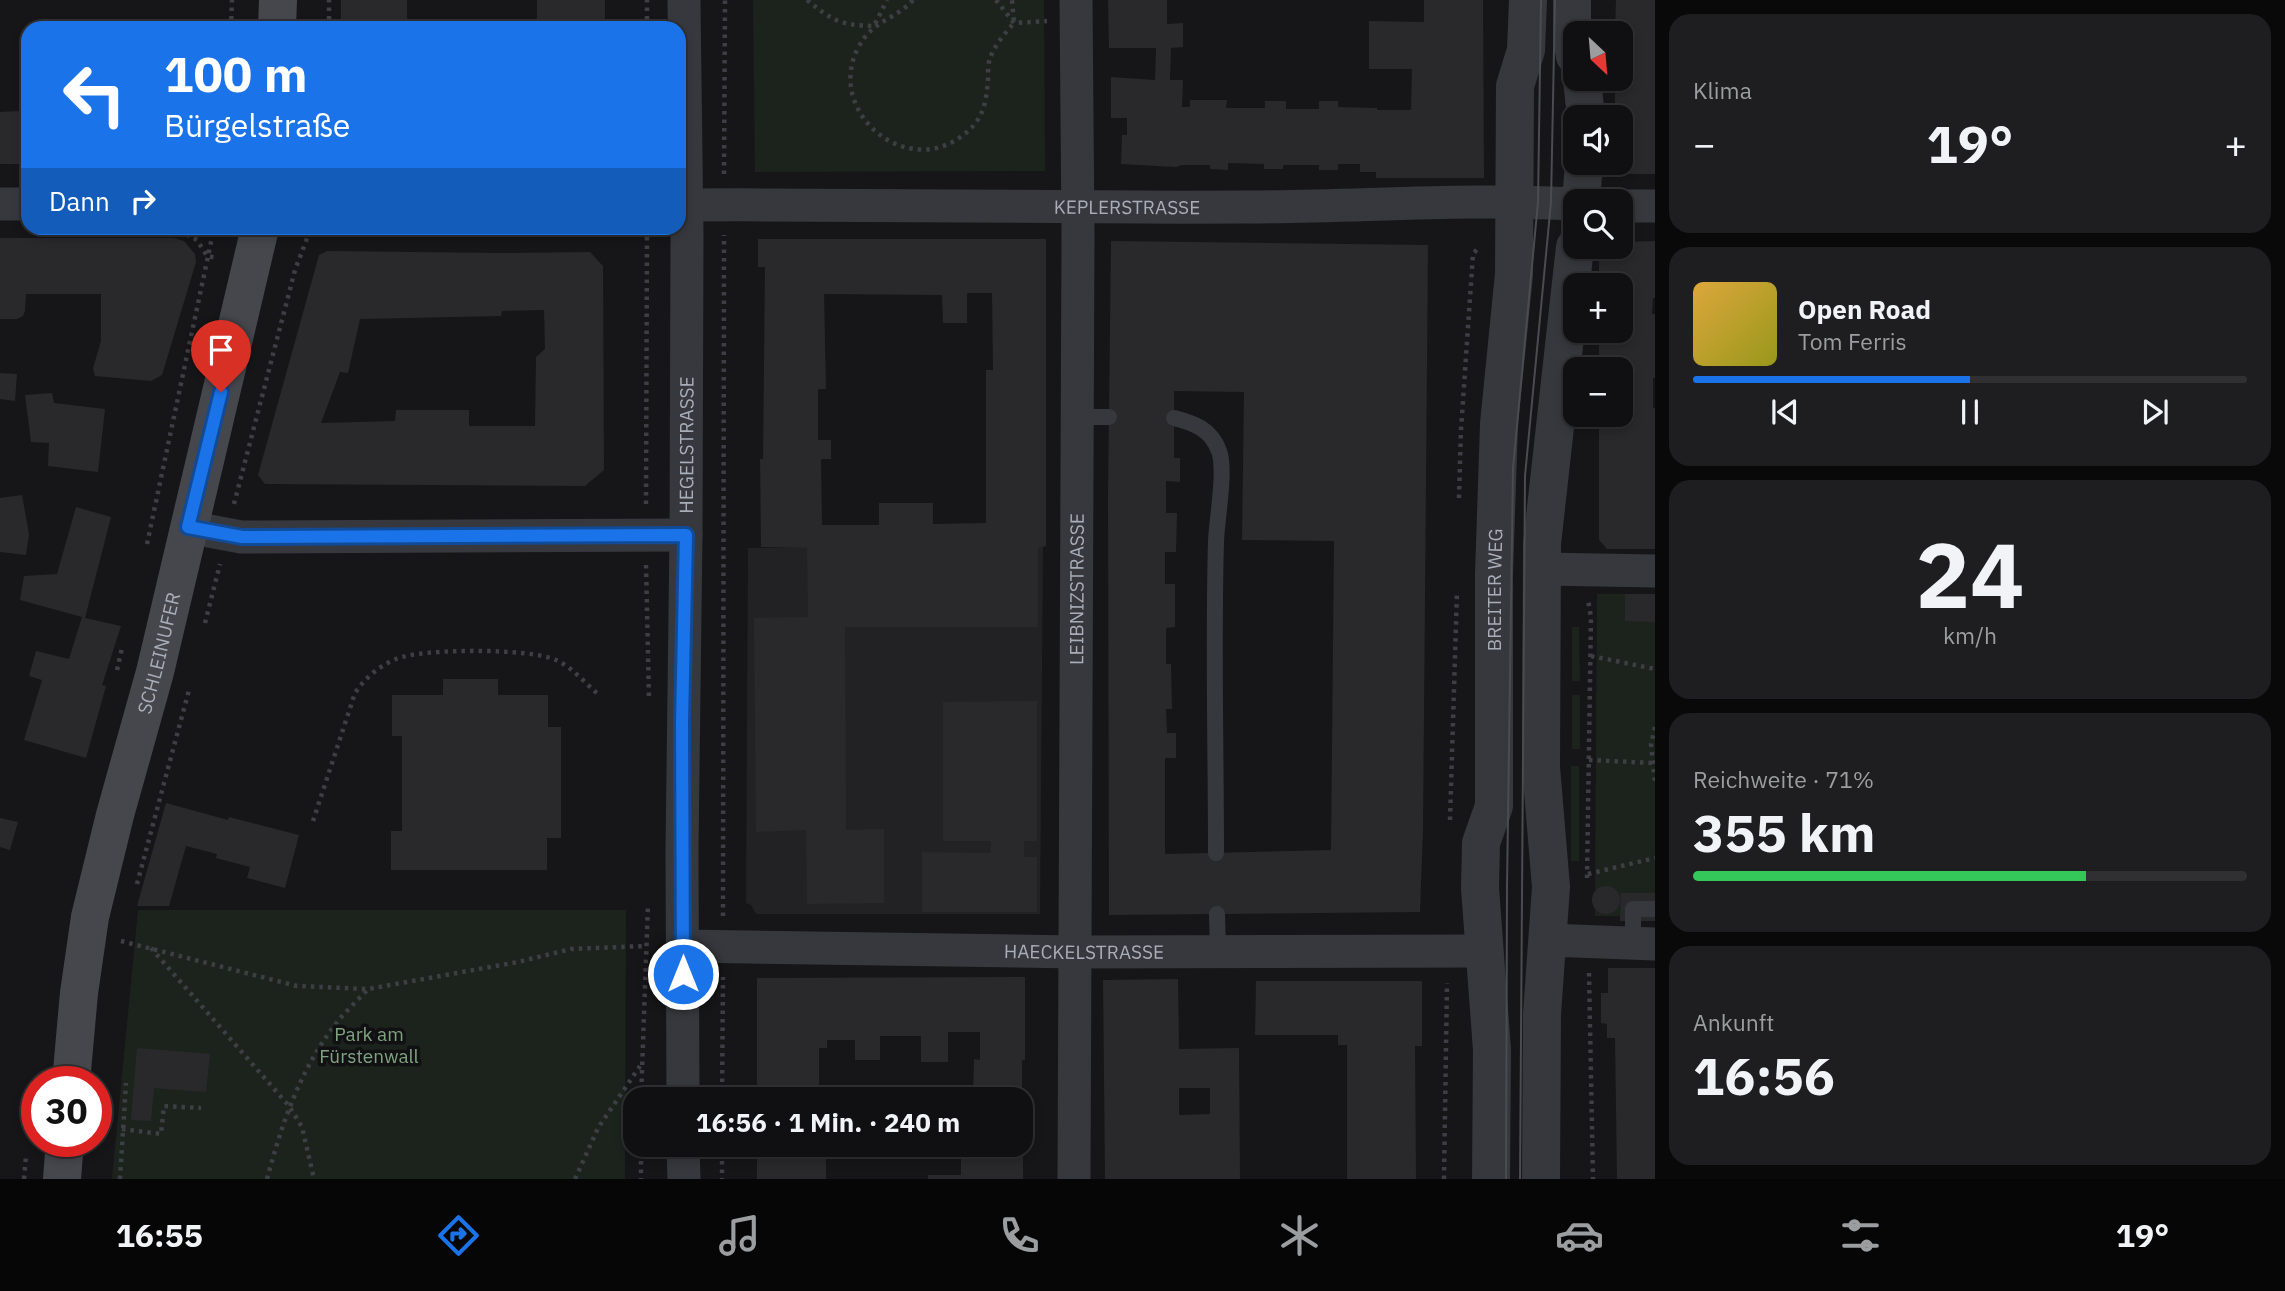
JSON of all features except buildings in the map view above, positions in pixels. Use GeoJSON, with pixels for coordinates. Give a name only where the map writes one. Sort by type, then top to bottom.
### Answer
{"type":"FeatureCollection","features":[{"type":"Feature","properties":{"kind":"main road"},"geometry":{"type":"LineString","coordinates":[[277,21],[278,0]]}},
{"type":"Feature","properties":{"kind":"main road","name":"SCHLEINUFER"},"geometry":{"type":"LineString","coordinates":[[87,1066],[79,993],[90,918],[115,815],[155,672],[258,235]]}},
{"type":"Feature","properties":{"kind":"main road"},"geometry":{"type":"LineString","coordinates":[[62,1179],[76,1157]]}},
{"type":"Feature","properties":{"kind":"street","name":"HEGELSTRASSE"},"geometry":{"type":"LineString","coordinates":[[684,0],[684,21]]}},
{"type":"Feature","properties":{"kind":"street","name":"BREITER WEG"},"geometry":{"type":"LineString","coordinates":[[1490,1179],[1492,1051],[1480,888],[1480,843],[1494,806],[1494,574],[1499,424],[1514,274],[1515,86],[1525,50],[1528,0]]}},
{"type":"Feature","properties":{"kind":"street"},"geometry":{"type":"LineString","coordinates":[[1572,0],[1572,21]]}},
{"type":"Feature","properties":{"kind":"street","name":"LEIBNIZSTRASSE"},"geometry":{"type":"LineString","coordinates":[[1074,1179],[1076,952],[1093,417],[1078,208],[1076,10]]}},
{"type":"Feature","properties":{"kind":"street"},"geometry":{"type":"LineString","coordinates":[[0,204],[21,212]]}},
{"type":"Feature","properties":{"kind":"street","name":"KEPLERSTRASSE"},"geometry":{"type":"LineString","coordinates":[[686,205],[1078,208],[1563,204]]}},
{"type":"Feature","properties":{"kind":"street"},"geometry":{"type":"LineString","coordinates":[[1633,206],[1655,206]]}},
{"type":"Feature","properties":{"kind":"street","name":"HEGELSTRASSE"},"geometry":{"type":"LineString","coordinates":[[683,235],[686,535],[682,735],[683,1087]]}},
{"type":"Feature","properties":{"kind":"street"},"geometry":{"type":"LineString","coordinates":[[1541,1179],[1542,1014],[1551,887],[1542,783],[1543,526],[1574,259]]}},
{"type":"Feature","properties":{"kind":"street"},"geometry":{"type":"LineString","coordinates":[[188,527],[242,537],[686,535]]}},
{"type":"Feature","properties":{"kind":"street"},"geometry":{"type":"LineString","coordinates":[[1542,569],[1655,571]]}},
{"type":"Feature","properties":{"kind":"street"},"geometry":{"type":"LineString","coordinates":[[1548,940],[1644,943]]}},
{"type":"Feature","properties":{"kind":"street","name":"HAECKELSTRASSE"},"geometry":{"type":"LineString","coordinates":[[683,946],[1076,952],[1484,951]]}},
{"type":"Feature","properties":{"kind":"street"},"geometry":{"type":"LineString","coordinates":[[684,1157],[684,1179]]}},
{"type":"Feature","properties":{"kind":"lane"},"geometry":{"type":"LineString","coordinates":[[1174,418],[1198,425],[1211,435],[1220,452],[1216,541],[1216,853]]}},
{"type":"Feature","properties":{"kind":"lane"},"geometry":{"type":"LineString","coordinates":[[1644,943],[1633,909],[1655,909]]}},
{"type":"Feature","properties":{"kind":"lane"},"geometry":{"type":"LineString","coordinates":[[1217,914],[1217,952]]}},
{"type":"Feature","properties":{"kind":"path"},"geometry":{"type":"LineString","coordinates":[[232,0],[232,21]]}},
{"type":"Feature","properties":{"kind":"path"},"geometry":{"type":"LineString","coordinates":[[329,0],[329,21]]}},
{"type":"Feature","properties":{"kind":"path"},"geometry":{"type":"LineString","coordinates":[[647,0],[647,21]]}},
{"type":"Feature","properties":{"kind":"path","name":"HEGELSTRASSE"},"geometry":{"type":"LineString","coordinates":[[723,919],[725,0]]}},
{"type":"Feature","properties":{"kind":"path"},"geometry":{"type":"LineString","coordinates":[[807,0],[830,19],[849,26],[874,26],[905,8],[913,0]]}},
{"type":"Feature","properties":{"kind":"path"},"geometry":{"type":"LineString","coordinates":[[887,0],[874,26],[857,49],[851,73],[852,93],[863,120],[884,138],[907,148],[922,149],[938,147],[959,138],[979,119],[986,104],[989,59],[1003,34],[1014,23],[1076,10]]}},
{"type":"Feature","properties":{"kind":"path"},"geometry":{"type":"LineString","coordinates":[[996,0],[1014,23]]}},
{"type":"Feature","properties":{"kind":"path"},"geometry":{"type":"LineString","coordinates":[[1013,0],[1014,23]]}},
{"type":"Feature","properties":{"kind":"path"},"geometry":{"type":"LineString","coordinates":[[188,235],[197,240],[207,256]]}},
{"type":"Feature","properties":{"kind":"path"},"geometry":{"type":"LineString","coordinates":[[211,239],[212,235]]}},
{"type":"Feature","properties":{"kind":"path"},"geometry":{"type":"LineString","coordinates":[[233,510],[295,270],[308,235]]}},
{"type":"Feature","properties":{"kind":"path","name":"HEGELSTRASSE"},"geometry":{"type":"LineString","coordinates":[[646,513],[647,235]]}},
{"type":"Feature","properties":{"kind":"path","name":"SCHLEINUFER"},"geometry":{"type":"LineString","coordinates":[[203,630],[223,551]]}},
{"type":"Feature","properties":{"kind":"path"},"geometry":{"type":"LineString","coordinates":[[646,556],[649,705]]}},
{"type":"Feature","properties":{"kind":"path"},"geometry":{"type":"LineString","coordinates":[[1587,588],[1591,617],[1587,886]]}},
{"type":"Feature","properties":{"kind":"path"},"geometry":{"type":"LineString","coordinates":[[313,821],[355,693],[374,672],[397,658],[471,651],[543,656],[562,663],[598,694]]}},
{"type":"Feature","properties":{"kind":"path"},"geometry":{"type":"LineString","coordinates":[[1591,656],[1655,669]]}},
{"type":"Feature","properties":{"kind":"path","name":"SCHLEINUFER"},"geometry":{"type":"LineString","coordinates":[[135,890],[190,684]]}},
{"type":"Feature","properties":{"kind":"path"},"geometry":{"type":"LineString","coordinates":[[1655,727],[1651,744],[1655,783]]}},
{"type":"Feature","properties":{"kind":"path"},"geometry":{"type":"LineString","coordinates":[[1589,760],[1652,763]]}},
{"type":"Feature","properties":{"kind":"path"},"geometry":{"type":"LineString","coordinates":[[1591,873],[1655,858]]}},
{"type":"Feature","properties":{"kind":"path"},"geometry":{"type":"LineString","coordinates":[[640,1087],[648,895]]}},
{"type":"Feature","properties":{"kind":"path"},"geometry":{"type":"LineString","coordinates":[[120,954],[124,928]]}},
{"type":"Feature","properties":{"kind":"path"},"geometry":{"type":"LineString","coordinates":[[121,941],[297,986],[368,989],[518,962],[571,948],[645,946]]}},
{"type":"Feature","properties":{"kind":"path"},"geometry":{"type":"LineString","coordinates":[[1585,941],[1591,990],[1593,1179]]}},
{"type":"Feature","properties":{"kind":"path"},"geometry":{"type":"LineString","coordinates":[[150,948],[289,1107],[302,1127],[314,1179]]}},
{"type":"Feature","properties":{"kind":"path"},"geometry":{"type":"LineString","coordinates":[[722,1087],[723,972]]}},
{"type":"Feature","properties":{"kind":"path"},"geometry":{"type":"LineString","coordinates":[[1444,1179],[1447,981]]}},
{"type":"Feature","properties":{"kind":"path"},"geometry":{"type":"LineString","coordinates":[[267,1179],[289,1107],[309,1067],[337,1022],[368,989]]}},
{"type":"Feature","properties":{"kind":"path"},"geometry":{"type":"LineString","coordinates":[[575,1179],[598,1128],[640,1065]]}},
{"type":"Feature","properties":{"kind":"path"},"geometry":{"type":"LineString","coordinates":[[120,1179],[126,1083]]}},
{"type":"Feature","properties":{"kind":"path"},"geometry":{"type":"LineString","coordinates":[[122,1129],[161,1134],[164,1106],[201,1108]]}},
{"type":"Feature","properties":{"kind":"path"},"geometry":{"type":"LineString","coordinates":[[641,1157],[641,1179]]}},
{"type":"Feature","properties":{"kind":"path"},"geometry":{"type":"LineString","coordinates":[[722,1157],[722,1179]]}},
{"type":"Feature","properties":{"kind":"shaded area"},"geometry":{"type":"Polygon","coordinates":[[[1043,547],[1040,914],[756,914],[751,905],[746,903],[748,548],[1043,547]]]}},
{"type":"Feature","properties":{"kind":"green space"},"geometry":{"type":"Polygon","coordinates":[[[753,0],[1044,0],[1045,171],[755,172],[753,0]]]}},
{"type":"Feature","properties":{"kind":"green space"},"geometry":{"type":"Polygon","coordinates":[[[1597,594],[1655,594],[1655,916],[1595,916],[1597,594]]]}},
{"type":"Feature","properties":{"kind":"green space"},"geometry":{"type":"Polygon","coordinates":[[[1572,627],[1579,627],[1580,681],[1572,681],[1572,627]]]}},
{"type":"Feature","properties":{"kind":"green space"},"geometry":{"type":"Polygon","coordinates":[[[1572,695],[1580,695],[1580,749],[1572,749],[1572,695]]]}},
{"type":"Feature","properties":{"kind":"green space"},"geometry":{"type":"Polygon","coordinates":[[[1571,766],[1579,766],[1579,861],[1571,861],[1571,766]]]}},
{"type":"Feature","properties":{"kind":"green space","name":"Park am Fürstenwall"},"geometry":{"type":"Polygon","coordinates":[[[138,910],[626,910],[625,1087],[623,1087],[625,1179],[112,1179],[138,910]]]}},
{"type":"Feature","properties":{"kind":"tram line"},"geometry":{"type":"LineString","coordinates":[[1506,1179],[1513,468],[1538,202],[1541,0]]}},
{"type":"Feature","properties":{"kind":"tram line"},"geometry":{"type":"LineString","coordinates":[[1520,1179],[1525,476],[1551,202],[1555,0]]}},
{"type":"Feature","properties":{"kind":"route"},"geometry":{"type":"LineString","coordinates":[[221,392],[188,527],[242,537],[686,535],[682,722],[683,974]]}}]}
